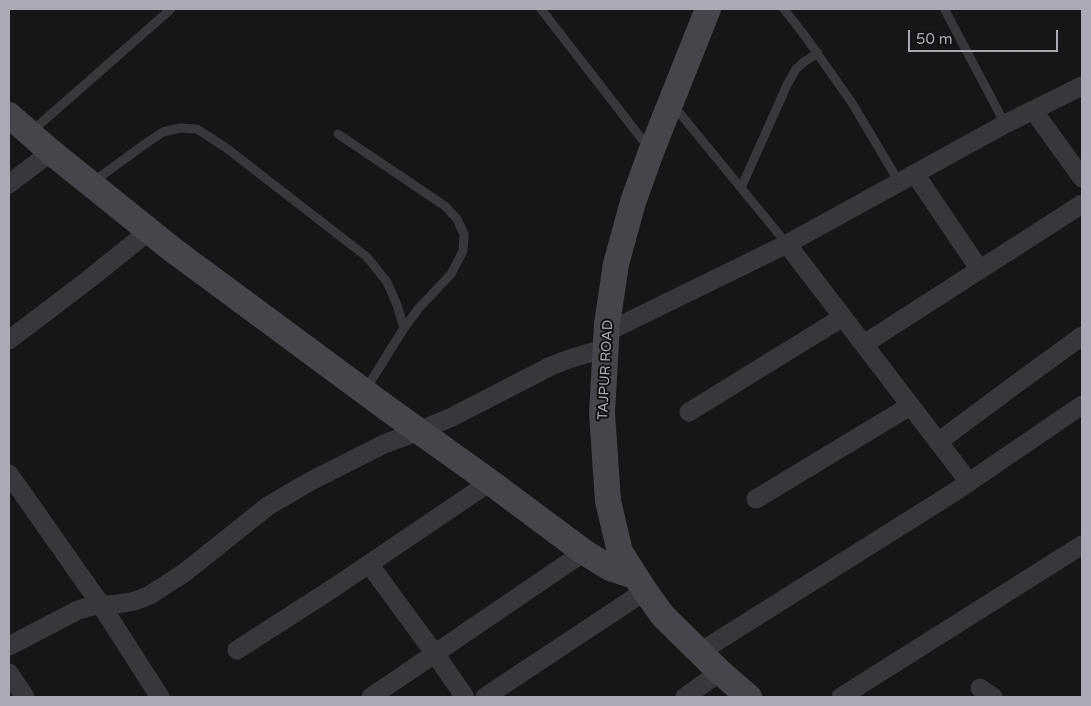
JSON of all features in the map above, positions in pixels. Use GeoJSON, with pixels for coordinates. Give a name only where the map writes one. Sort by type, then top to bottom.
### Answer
{"type":"FeatureCollection","features":[{"type":"Feature","properties":{"kind":"street","name":"TAJPUR ROAD"},"geometry":{"type":"LineString","coordinates":[[708,9],[652,152],[634,202],[616,264],[606,340],[602,413],[608,501],[620,552],[639,584],[663,616],[720,672],[749,697]]}},
{"type":"Feature","properties":{"kind":"street"},"geometry":{"type":"LineString","coordinates":[[9,646],[78,610],[92,606],[134,601],[150,595],[184,573],[268,506],[309,482],[384,444],[452,416],[551,366],[569,359],[787,244],[1005,124],[1082,86]]}},
{"type":"Feature","properties":{"kind":"street"},"geometry":{"type":"LineString","coordinates":[[1033,110],[1082,178]]}},
{"type":"Feature","properties":{"kind":"street"},"geometry":{"type":"LineString","coordinates":[[9,115],[51,152],[259,314],[584,552],[639,584],[485,697]]}},
{"type":"Feature","properties":{"kind":"street"},"geometry":{"type":"LineString","coordinates":[[9,184],[51,152]]}},
{"type":"Feature","properties":{"kind":"street"},"geometry":{"type":"LineString","coordinates":[[907,178],[980,270]]}},
{"type":"Feature","properties":{"kind":"street"},"geometry":{"type":"LineString","coordinates":[[864,344],[1082,204]]}},
{"type":"Feature","properties":{"kind":"street"},"geometry":{"type":"LineString","coordinates":[[9,340],[88,280],[149,230]]}},
{"type":"Feature","properties":{"kind":"street"},"geometry":{"type":"LineString","coordinates":[[787,244],[969,482]]}},
{"type":"Feature","properties":{"kind":"street"},"geometry":{"type":"LineString","coordinates":[[689,412],[843,317]]}},
{"type":"Feature","properties":{"kind":"street"},"geometry":{"type":"LineString","coordinates":[[938,442],[1082,336]]}},
{"type":"Feature","properties":{"kind":"street"},"geometry":{"type":"LineString","coordinates":[[700,652],[969,482],[1082,405]]}},
{"type":"Feature","properties":{"kind":"street"},"geometry":{"type":"LineString","coordinates":[[756,499],[910,406]]}},
{"type":"Feature","properties":{"kind":"street"},"geometry":{"type":"LineString","coordinates":[[9,474],[101,605],[160,697]]}},
{"type":"Feature","properties":{"kind":"street"},"geometry":{"type":"LineString","coordinates":[[238,650],[490,482]]}},
{"type":"Feature","properties":{"kind":"street"},"geometry":{"type":"LineString","coordinates":[[841,697],[1082,545]]}},
{"type":"Feature","properties":{"kind":"street"},"geometry":{"type":"LineString","coordinates":[[371,697],[584,552]]}},
{"type":"Feature","properties":{"kind":"street"},"geometry":{"type":"LineString","coordinates":[[369,564],[465,697]]}},
{"type":"Feature","properties":{"kind":"street"},"geometry":{"type":"LineString","coordinates":[[685,697],[720,672]]}},
{"type":"Feature","properties":{"kind":"street"},"geometry":{"type":"LineString","coordinates":[[9,673],[25,697]]}},
{"type":"Feature","properties":{"kind":"lane"},"geometry":{"type":"LineString","coordinates":[[30,133],[171,9]]}},
{"type":"Feature","properties":{"kind":"lane"},"geometry":{"type":"LineString","coordinates":[[541,9],[652,152]]}},
{"type":"Feature","properties":{"kind":"lane"},"geometry":{"type":"LineString","coordinates":[[784,9],[818,53],[907,178]]}},
{"type":"Feature","properties":{"kind":"lane"},"geometry":{"type":"LineString","coordinates":[[945,10],[1005,124]]}},
{"type":"Feature","properties":{"kind":"lane"},"geometry":{"type":"LineString","coordinates":[[741,188],[796,69],[818,53]]}},
{"type":"Feature","properties":{"kind":"lane"},"geometry":{"type":"LineString","coordinates":[[671,103],[787,244]]}},
{"type":"Feature","properties":{"kind":"lane"},"geometry":{"type":"LineString","coordinates":[[91,183],[163,132],[180,128],[197,129],[224,147],[367,257],[387,282],[404,328]]}},
{"type":"Feature","properties":{"kind":"lane"},"geometry":{"type":"LineString","coordinates":[[338,134],[445,206],[457,219],[464,234],[463,251],[451,274],[419,308],[404,328],[365,392]]}}]}
